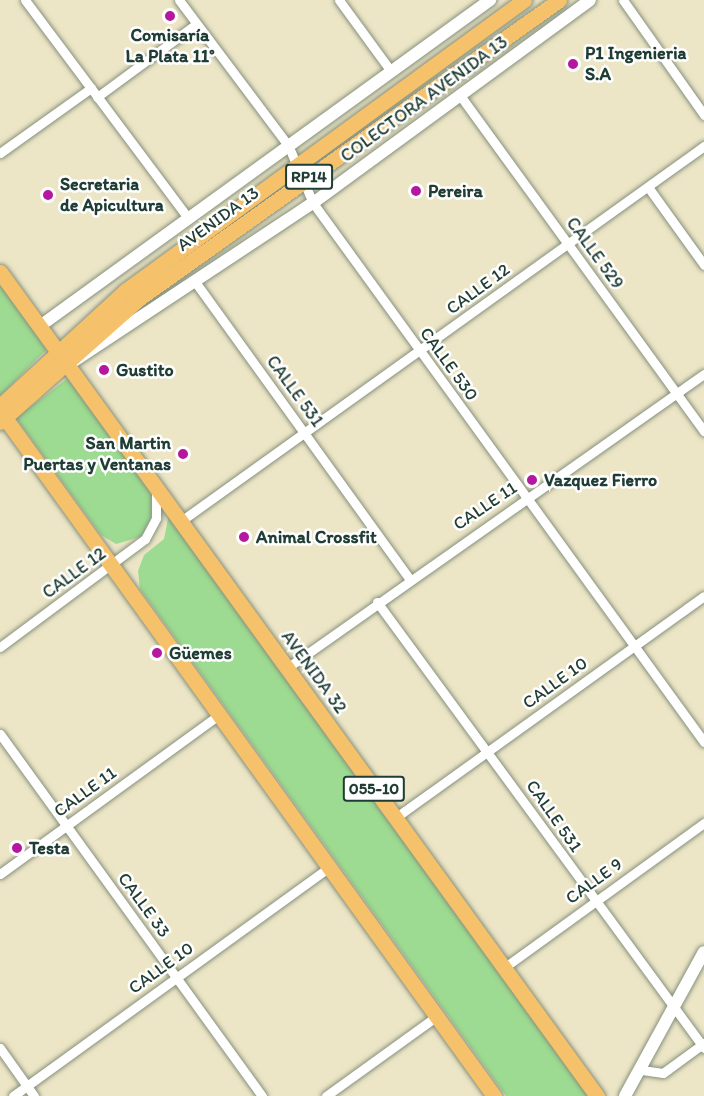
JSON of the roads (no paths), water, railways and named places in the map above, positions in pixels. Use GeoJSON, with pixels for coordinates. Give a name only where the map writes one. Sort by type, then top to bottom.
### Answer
{"type":"FeatureCollection","features":[{"type":"Feature","properties":{"kind":"main road","name":"AVENIDA 13"},"geometry":{"type":"LineString","coordinates":[[1,414],[58,351],[125,291],[296,162],[524,0]]}},
{"type":"Feature","properties":{"kind":"main road","name":"AVENIDA 13"},"geometry":{"type":"LineString","coordinates":[[1,414],[68,364],[141,297],[559,0]]}},
{"type":"Feature","properties":{"kind":"main road","name":"AVENIDA 32"},"geometry":{"type":"LineString","coordinates":[[0,272],[597,1096]]}},
{"type":"Feature","properties":{"kind":"main road"},"geometry":{"type":"LineString","coordinates":[[1,414],[494,1096]]}},
{"type":"Feature","properties":{"kind":"street"},"geometry":{"type":"LineString","coordinates":[[25,0],[188,218]]}},
{"type":"Feature","properties":{"kind":"street","name":"CALLE 530"},"geometry":{"type":"LineString","coordinates":[[178,0],[288,145],[313,203],[704,742]]}},
{"type":"Feature","properties":{"kind":"street"},"geometry":{"type":"LineString","coordinates":[[353,0],[342,3],[390,70]]}},
{"type":"Feature","properties":{"kind":"street"},"geometry":{"type":"LineString","coordinates":[[40,326],[390,70],[490,0]]}},
{"type":"Feature","properties":{"kind":"street","name":"COLECTORA AVENIDA 13"},"geometry":{"type":"LineString","coordinates":[[68,364],[196,283],[313,203],[590,0]]}},
{"type":"Feature","properties":{"kind":"street"},"geometry":{"type":"LineString","coordinates":[[623,0],[704,115]]}},
{"type":"Feature","properties":{"kind":"street"},"geometry":{"type":"LineString","coordinates":[[97,97],[196,24]]}},
{"type":"Feature","properties":{"kind":"street"},"geometry":{"type":"LineString","coordinates":[[0,153],[91,88]]}},
{"type":"Feature","properties":{"kind":"street","name":"CALLE 529"},"geometry":{"type":"LineString","coordinates":[[459,94],[704,431]]}},
{"type":"Feature","properties":{"kind":"street","name":"CALLE 12"},"geometry":{"type":"LineString","coordinates":[[181,520],[704,146]]}},
{"type":"Feature","properties":{"kind":"street"},"geometry":{"type":"LineString","coordinates":[[648,187],[704,265]]}},
{"type":"Feature","properties":{"kind":"street","name":"CALLE 531"},"geometry":{"type":"LineString","coordinates":[[196,283],[409,578]]}},
{"type":"Feature","properties":{"kind":"street","name":"CALLE 11"},"geometry":{"type":"LineString","coordinates":[[287,668],[409,578],[704,374]]}},
{"type":"Feature","properties":{"kind":"street","name":"CALLE 12"},"geometry":{"type":"LineString","coordinates":[[0,647],[112,566],[152,528],[159,506],[152,482]]}},
{"type":"Feature","properties":{"kind":"street","name":"CALLE 10"},"geometry":{"type":"LineString","coordinates":[[396,818],[704,596]]}},
{"type":"Feature","properties":{"kind":"street","name":"CALLE 531"},"geometry":{"type":"LineString","coordinates":[[377,602],[488,751],[594,901],[703,1046]]}},
{"type":"Feature","properties":{"kind":"street","name":"CALLE 11"},"geometry":{"type":"LineString","coordinates":[[0,874],[219,715]]}},
{"type":"Feature","properties":{"kind":"street","name":"CALLE 33"},"geometry":{"type":"LineString","coordinates":[[0,734],[262,1096]]}},
{"type":"Feature","properties":{"kind":"street","name":"CALLE 9"},"geometry":{"type":"LineString","coordinates":[[505,967],[704,823]]}},
{"type":"Feature","properties":{"kind":"street","name":"CALLE 10"},"geometry":{"type":"LineString","coordinates":[[13,1096],[329,867]]}},
{"type":"Feature","properties":{"kind":"street"},"geometry":{"type":"LineString","coordinates":[[626,1096],[704,952]]}},
{"type":"Feature","properties":{"kind":"street"},"geometry":{"type":"LineString","coordinates":[[326,1096],[437,1016]]}},
{"type":"Feature","properties":{"kind":"street"},"geometry":{"type":"LineString","coordinates":[[642,1070],[663,1073],[703,1046]]}},
{"type":"Feature","properties":{"kind":"street"},"geometry":{"type":"LineString","coordinates":[[0,1048],[34,1096]]}},
{"type":"Feature","properties":{"kind":"place","name":"Comisaría La Plata 11°"},"geometry":{"type":"Point","coordinates":[170,16]}},
{"type":"Feature","properties":{"kind":"place","name":"P1 Ingenieria S.A"},"geometry":{"type":"Point","coordinates":[573,64]}},
{"type":"Feature","properties":{"kind":"place","name":"Pereira"},"geometry":{"type":"Point","coordinates":[416,191]}},
{"type":"Feature","properties":{"kind":"place","name":"Secretaria de Apicultura"},"geometry":{"type":"Point","coordinates":[48,195]}},
{"type":"Feature","properties":{"kind":"place","name":"Gustito"},"geometry":{"type":"Point","coordinates":[104,370]}},
{"type":"Feature","properties":{"kind":"place","name":"San Martin Puertas y Ventanas"},"geometry":{"type":"Point","coordinates":[183,454]}},
{"type":"Feature","properties":{"kind":"place","name":"Vazquez Fierro"},"geometry":{"type":"Point","coordinates":[532,480]}},
{"type":"Feature","properties":{"kind":"place","name":"Animal Crossfit"},"geometry":{"type":"Point","coordinates":[244,537]}},
{"type":"Feature","properties":{"kind":"place","name":"Güemes"},"geometry":{"type":"Point","coordinates":[157,653]}},
{"type":"Feature","properties":{"kind":"place","name":"Testa"},"geometry":{"type":"Point","coordinates":[17,848]}}]}
